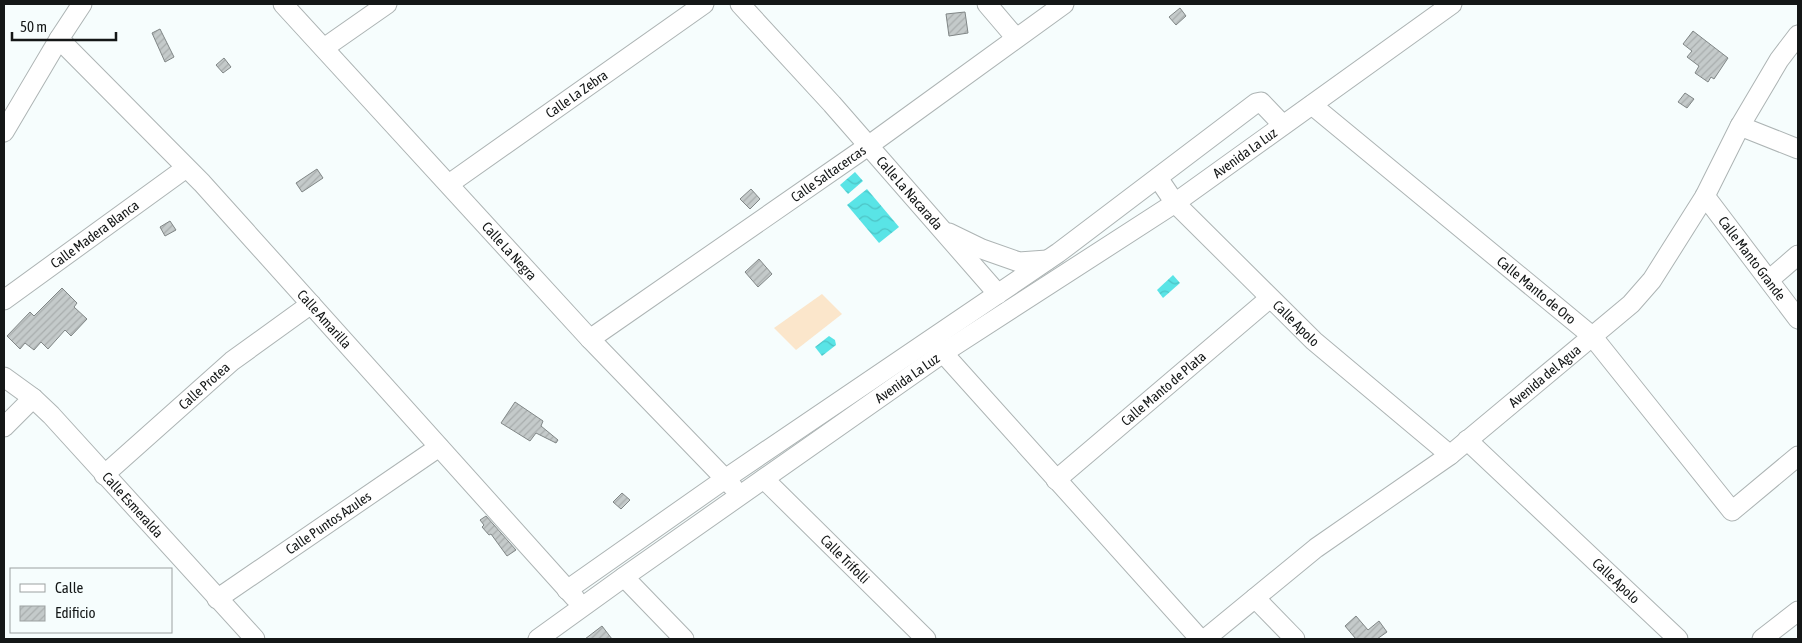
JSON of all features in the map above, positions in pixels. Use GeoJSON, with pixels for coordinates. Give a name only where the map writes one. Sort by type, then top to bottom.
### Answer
{"type":"FeatureCollection","features":[{"type":"Feature","properties":{"kind":"street"},"geometry":{"type":"LineString","coordinates":[[4,132],[82,4]]}},
{"type":"Feature","properties":{"kind":"street","name":"Calle La Negra"},"geometry":{"type":"LineString","coordinates":[[283,4],[590,339],[741,495]]}},
{"type":"Feature","properties":{"kind":"street"},"geometry":{"type":"LineString","coordinates":[[324,48],[387,4]]}},
{"type":"Feature","properties":{"kind":"street","name":"Calle La Zebra"},"geometry":{"type":"LineString","coordinates":[[449,184],[704,4]]}},
{"type":"Feature","properties":{"kind":"street","name":"Calle La Nacarada"},"geometry":{"type":"LineString","coordinates":[[740,4],[998,294]]}},
{"type":"Feature","properties":{"kind":"street"},"geometry":{"type":"LineString","coordinates":[[987,4],[1016,38]]}},
{"type":"Feature","properties":{"kind":"street","name":"Calle Saltacercas"},"geometry":{"type":"LineString","coordinates":[[590,339],[868,146],[1064,4]]}},
{"type":"Feature","properties":{"kind":"street","name":"Avenida La Luz"},"geometry":{"type":"LineString","coordinates":[[567,590],[725,479],[937,346],[1091,257],[1175,203],[1452,4]]}},
{"type":"Feature","properties":{"kind":"street","name":"Avenida del Agua"},"geometry":{"type":"LineString","coordinates":[[1205,639],[1316,548],[1450,455],[1631,304],[1652,280],[1705,196],[1740,126],[1779,60],[1798,35]]}},
{"type":"Feature","properties":{"kind":"street","name":"Calle Amarilla"},"geometry":{"type":"LineString","coordinates":[[59,39],[186,168],[582,607]]}},
{"type":"Feature","properties":{"kind":"street","name":"Avenida La Luz"},"geometry":{"type":"LineString","coordinates":[[538,639],[764,479],[937,346],[998,294],[1054,256],[1256,103],[1261,102],[1283,125]]}},
{"type":"Feature","properties":{"kind":"street","name":"Calle Manto de Oro"},"geometry":{"type":"LineString","coordinates":[[1312,105],[1592,336],[1732,511],[1798,456]]}},
{"type":"Feature","properties":{"kind":"street"},"geometry":{"type":"LineString","coordinates":[[1740,126],[1798,149]]}},
{"type":"Feature","properties":{"kind":"street","name":"Calle Madera Blanca"},"geometry":{"type":"LineString","coordinates":[[4,300],[186,168]]}},
{"type":"Feature","properties":{"kind":"street","name":"Calle Apolo"},"geometry":{"type":"LineString","coordinates":[[1158,178],[1175,203],[1314,341],[1450,455]]}},
{"type":"Feature","properties":{"kind":"street","name":"Calle Manto Grande"},"geometry":{"type":"LineString","coordinates":[[1705,196],[1798,319]]}},
{"type":"Feature","properties":{"kind":"street"},"geometry":{"type":"LineString","coordinates":[[941,229],[982,249],[1019,262],[1054,256],[1091,257]]}},
{"type":"Feature","properties":{"kind":"street"},"geometry":{"type":"LineString","coordinates":[[1769,280],[1798,255]]}},
{"type":"Feature","properties":{"kind":"street","name":"Calle Manto de Plata"},"geometry":{"type":"LineString","coordinates":[[1056,480],[1270,298]]}},
{"type":"Feature","properties":{"kind":"street","name":"Calle Protea"},"geometry":{"type":"LineString","coordinates":[[104,475],[232,361],[310,304]]}},
{"type":"Feature","properties":{"kind":"street"},"geometry":{"type":"LineString","coordinates":[[937,346],[1200,639]]}},
{"type":"Feature","properties":{"kind":"street","name":"Calle Esmeralda"},"geometry":{"type":"LineString","coordinates":[[4,377],[33,398],[255,639]]}},
{"type":"Feature","properties":{"kind":"street"},"geometry":{"type":"LineString","coordinates":[[4,427],[33,398]]}},
{"type":"Feature","properties":{"kind":"street","name":"Calle Apolo"},"geometry":{"type":"LineString","coordinates":[[1467,440],[1678,639]]}},
{"type":"Feature","properties":{"kind":"street","name":"Calle Puntos Azules"},"geometry":{"type":"LineString","coordinates":[[218,599],[439,447]]}},
{"type":"Feature","properties":{"kind":"street","name":"Calle Trifolli"},"geometry":{"type":"LineString","coordinates":[[764,479],[926,639]]}},
{"type":"Feature","properties":{"kind":"street"},"geometry":{"type":"LineString","coordinates":[[624,577],[684,639]]}},
{"type":"Feature","properties":{"kind":"street"},"geometry":{"type":"LineString","coordinates":[[1255,598],[1295,639]]}},
{"type":"Feature","properties":{"kind":"street"},"geometry":{"type":"LineString","coordinates":[[1762,639],[1798,611]]}},
{"type":"Feature","properties":{"kind":"shaded area"},"geometry":{"type":"Polygon","coordinates":[[[822,294],[842,314],[796,350],[774,328],[822,294]]]}},
{"type":"Feature","properties":{"kind":"water"},"geometry":{"type":"Polygon","coordinates":[[[855,172],[863,181],[848,194],[840,185],[855,172]]]}},
{"type":"Feature","properties":{"kind":"water"},"geometry":{"type":"Polygon","coordinates":[[[867,189],[899,227],[879,243],[847,205],[867,189]]]}},
{"type":"Feature","properties":{"kind":"water"},"geometry":{"type":"Polygon","coordinates":[[[1173,275],[1180,283],[1163,298],[1157,290],[1173,275]]]}},
{"type":"Feature","properties":{"kind":"water"},"geometry":{"type":"Polygon","coordinates":[[[829,336],[835,340],[836,345],[822,356],[815,347],[829,336]]]}},
{"type":"Feature","properties":{"kind":"building"},"geometry":{"type":"Polygon","coordinates":[[[1180,8],[1186,16],[1176,25],[1169,17],[1180,8]]]}},
{"type":"Feature","properties":{"kind":"building"},"geometry":{"type":"Polygon","coordinates":[[[965,12],[968,33],[949,36],[946,14],[965,12]]]}},
{"type":"Feature","properties":{"kind":"building"},"geometry":{"type":"Polygon","coordinates":[[[160,29],[174,57],[165,62],[152,33],[160,29]]]}},
{"type":"Feature","properties":{"kind":"building"},"geometry":{"type":"Polygon","coordinates":[[[1693,31],[1728,58],[1714,79],[1711,77],[1708,82],[1695,73],[1699,66],[1687,57],[1692,51],[1683,44],[1693,31]]]}},
{"type":"Feature","properties":{"kind":"building"},"geometry":{"type":"Polygon","coordinates":[[[224,58],[231,67],[223,73],[216,65],[224,58]]]}},
{"type":"Feature","properties":{"kind":"building"},"geometry":{"type":"Polygon","coordinates":[[[1685,93],[1694,99],[1687,108],[1678,102],[1685,93]]]}},
{"type":"Feature","properties":{"kind":"building"},"geometry":{"type":"Polygon","coordinates":[[[317,169],[323,178],[302,192],[296,183],[317,169]]]}},
{"type":"Feature","properties":{"kind":"building"},"geometry":{"type":"Polygon","coordinates":[[[751,189],[760,199],[750,209],[740,199],[751,189]]]}},
{"type":"Feature","properties":{"kind":"building"},"geometry":{"type":"Polygon","coordinates":[[[170,221],[176,230],[165,236],[160,227],[170,221]]]}},
{"type":"Feature","properties":{"kind":"building"},"geometry":{"type":"Polygon","coordinates":[[[759,259],[772,274],[758,287],[745,272],[759,259]]]}},
{"type":"Feature","properties":{"kind":"building"},"geometry":{"type":"Polygon","coordinates":[[[62,288],[77,303],[74,307],[87,319],[71,336],[65,330],[48,349],[41,342],[34,350],[25,343],[20,349],[7,336],[30,312],[34,316],[62,288]]]}},
{"type":"Feature","properties":{"kind":"building"},"geometry":{"type":"Polygon","coordinates":[[[515,402],[543,421],[541,426],[558,440],[556,443],[536,433],[530,441],[501,423],[515,402]]]}},
{"type":"Feature","properties":{"kind":"building"},"geometry":{"type":"Polygon","coordinates":[[[622,493],[630,500],[621,509],[613,502],[622,493]]]}},
{"type":"Feature","properties":{"kind":"building"},"geometry":{"type":"Polygon","coordinates":[[[486,516],[516,550],[507,556],[491,534],[489,535],[482,527],[484,525],[480,520],[486,516]]]}},
{"type":"Feature","properties":{"kind":"building"},"geometry":{"type":"Polygon","coordinates":[[[1356,616],[1368,630],[1379,621],[1387,632],[1377,639],[1356,639],[1345,626],[1356,616]]]}},
{"type":"Feature","properties":{"kind":"building"},"geometry":{"type":"Polygon","coordinates":[[[602,626],[612,639],[585,639],[602,626]]]}}]}
